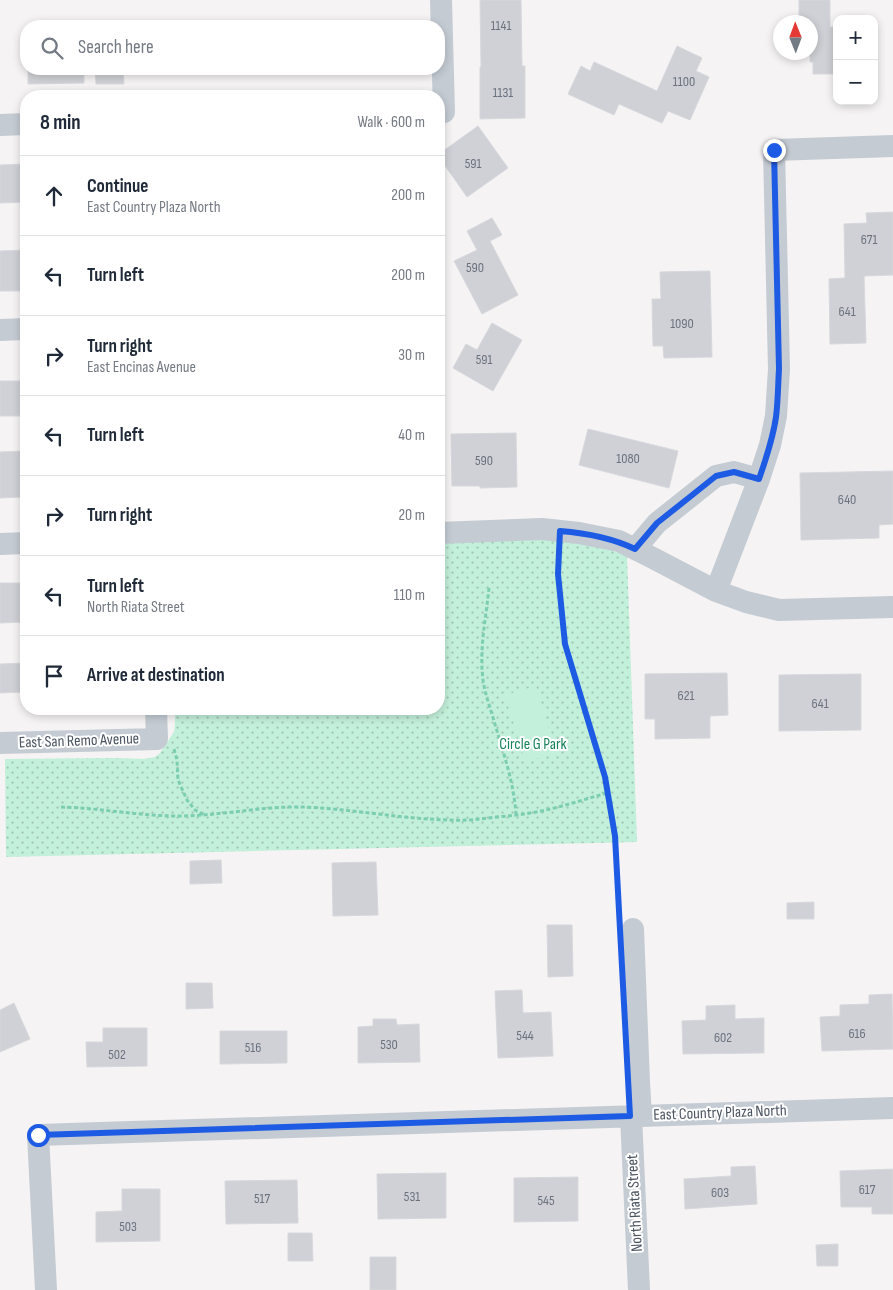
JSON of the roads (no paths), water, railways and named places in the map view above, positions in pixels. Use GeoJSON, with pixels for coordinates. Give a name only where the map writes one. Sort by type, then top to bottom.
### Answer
{"type":"FeatureCollection","features":[{"type":"Feature","properties":{"kind":"street"},"geometry":{"type":"LineString","coordinates":[[441,0],[441,20]]}},
{"type":"Feature","properties":{"kind":"street"},"geometry":{"type":"LineString","coordinates":[[441,75],[441,90]]}},
{"type":"Feature","properties":{"kind":"street"},"geometry":{"type":"LineString","coordinates":[[0,125],[20,124]]}},
{"type":"Feature","properties":{"kind":"street"},"geometry":{"type":"LineString","coordinates":[[716,591],[759,479],[776,416],[779,369],[774,150],[893,146]]}},
{"type":"Feature","properties":{"kind":"street"},"geometry":{"type":"LineString","coordinates":[[0,330],[20,329]]}},
{"type":"Feature","properties":{"kind":"street"},"geometry":{"type":"LineString","coordinates":[[635,549],[657,523],[716,476],[734,472],[759,479]]}},
{"type":"Feature","properties":{"kind":"street"},"geometry":{"type":"LineString","coordinates":[[445,533],[542,529],[579,533],[619,541],[716,591],[746,602],[779,610],[893,607]]}},
{"type":"Feature","properties":{"kind":"street"},"geometry":{"type":"LineString","coordinates":[[0,544],[20,543]]}},
{"type":"Feature","properties":{"kind":"street","name":"East San Remo Avenue"},"geometry":{"type":"LineString","coordinates":[[0,743],[157,738],[156,715]]}},
{"type":"Feature","properties":{"kind":"street","name":"North Riata Street"},"geometry":{"type":"LineString","coordinates":[[626,926],[639,1082],[636,1116],[639,1290]]}},
{"type":"Feature","properties":{"kind":"street","name":"East Country Plaza North"},"geometry":{"type":"LineString","coordinates":[[46,1290],[38,1135],[893,1108]]}},
{"type":"Feature","properties":{"kind":"park label","name":"Circle G Park"},"geometry":{"type":"Point","coordinates":[533,744]}}]}
